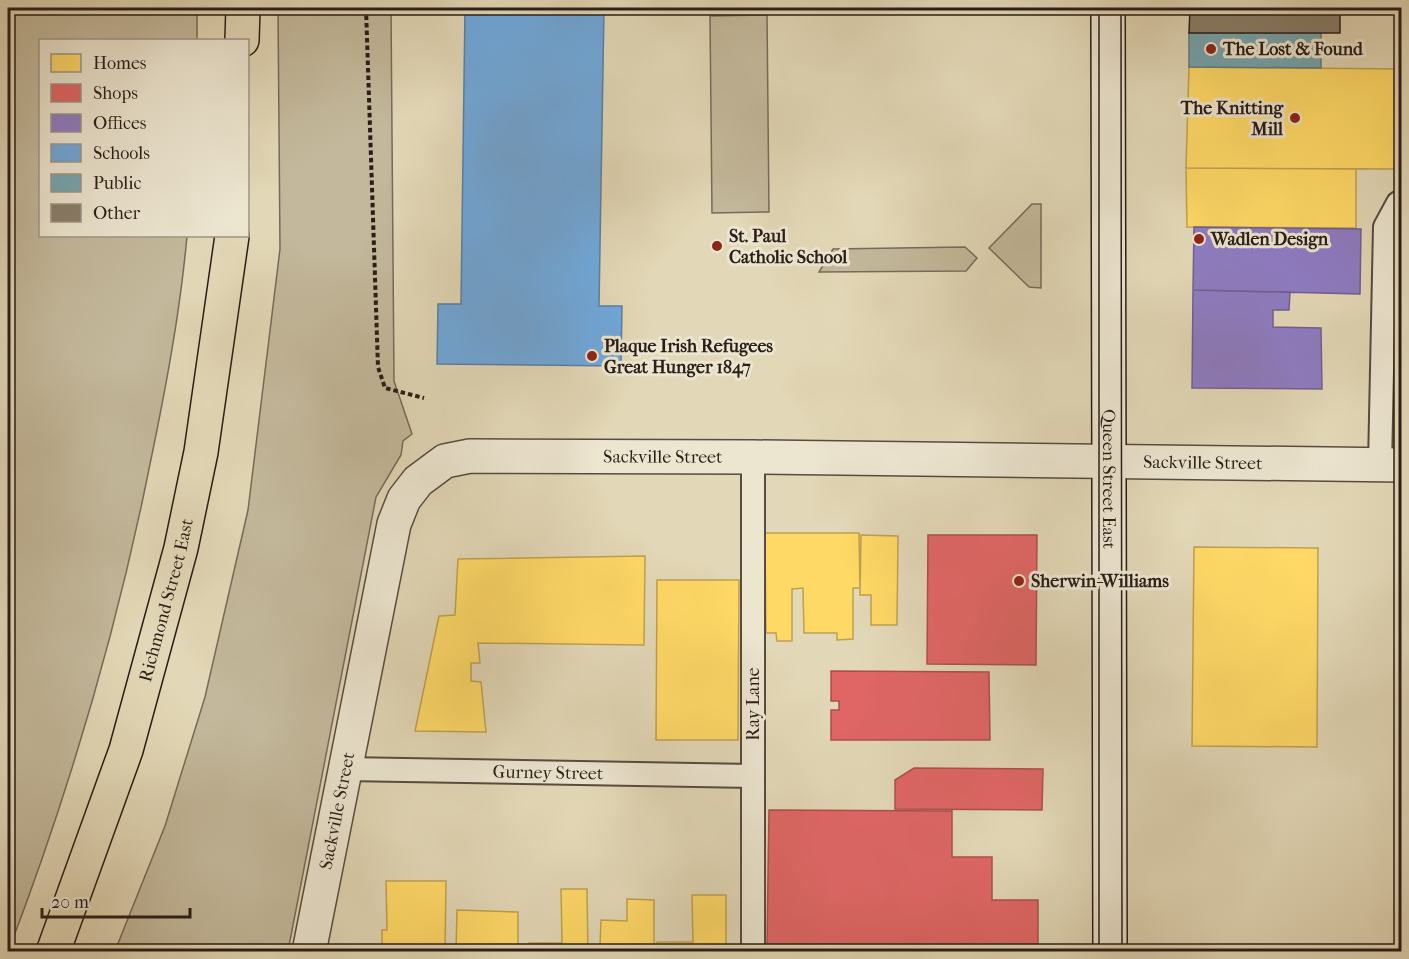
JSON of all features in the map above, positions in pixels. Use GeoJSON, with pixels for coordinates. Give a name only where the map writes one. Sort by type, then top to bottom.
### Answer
{"type":"FeatureCollection","features":[{"type":"Feature","properties":{"kind":"highway"},"geometry":{"type":"LineString","coordinates":[[242,39],[243,8]]}},
{"type":"Feature","properties":{"kind":"highway","name":"Richmond Street East"},"geometry":{"type":"LineString","coordinates":[[53,951],[126,750],[181,548],[201,452],[232,237]]}},
{"type":"Feature","properties":{"kind":"street","name":"Queen Street East"},"geometry":{"type":"LineString","coordinates":[[1108,8],[1111,462],[1110,951]]}},
{"type":"Feature","properties":{"kind":"street","name":"Sackville Street"},"geometry":{"type":"LineString","coordinates":[[309,951],[394,524],[404,499],[418,481],[445,461],[470,456],[753,457],[1391,465]]}},
{"type":"Feature","properties":{"kind":"lane"},"geometry":{"type":"LineString","coordinates":[[1391,465],[1385,227],[1401,201]]}},
{"type":"Feature","properties":{"kind":"lane","name":"Ray Lane"},"geometry":{"type":"LineString","coordinates":[[753,457],[753,951]]}},
{"type":"Feature","properties":{"kind":"lane","name":"Gurney Street"},"geometry":{"type":"LineString","coordinates":[[344,769],[753,776]]}},
{"type":"Feature","properties":{"kind":"path"},"geometry":{"type":"LineString","coordinates":[[366,8],[378,367],[385,388],[424,398]]}},
{"type":"Feature","properties":{"kind":"shaded area"},"geometry":{"type":"Polygon","coordinates":[[[8,8],[197,8],[197,39],[39,39],[39,237],[187,237],[176,324],[155,440],[106,652],[51,833],[8,952],[8,8]]]}},
{"type":"Feature","properties":{"kind":"shaded area"},"geometry":{"type":"Polygon","coordinates":[[[278,8],[391,8],[394,381],[412,434],[403,441],[401,455],[376,497],[288,951],[115,951],[165,826],[205,697],[248,510],[280,249],[278,8]]]}},
{"type":"Feature","properties":{"kind":"shaded area"},"geometry":{"type":"Polygon","coordinates":[[[767,15],[769,212],[712,213],[710,16],[767,15]]]}},
{"type":"Feature","properties":{"kind":"shaded area"},"geometry":{"type":"Polygon","coordinates":[[[1032,204],[1041,204],[1041,288],[1029,287],[989,248],[1032,204]]]}},
{"type":"Feature","properties":{"kind":"shaded area"},"geometry":{"type":"Polygon","coordinates":[[[965,247],[977,258],[966,271],[819,272],[833,249],[965,247]]]}},
{"type":"Feature","properties":{"kind":"building: Homes","name":"The Knitting Mill"},"geometry":{"type":"Polygon","coordinates":[[[1189,67],[1402,69],[1402,169],[1186,168],[1189,67]]]}},
{"type":"Feature","properties":{"kind":"building: Homes"},"geometry":{"type":"Polygon","coordinates":[[[1186,168],[1356,169],[1356,228],[1187,227],[1186,168]]]}},
{"type":"Feature","properties":{"kind":"building: Homes"},"geometry":{"type":"Polygon","coordinates":[[[765,533],[859,533],[860,588],[853,588],[853,639],[837,640],[837,633],[804,633],[803,588],[792,589],[792,641],[777,641],[776,633],[766,633],[765,533]]]}},
{"type":"Feature","properties":{"kind":"building: Homes"},"geometry":{"type":"Polygon","coordinates":[[[861,535],[898,536],[897,625],[871,625],[871,595],[860,595],[861,535]]]}},
{"type":"Feature","properties":{"kind":"building: Homes"},"geometry":{"type":"Polygon","coordinates":[[[1194,547],[1318,548],[1317,747],[1192,746],[1194,547]]]}},
{"type":"Feature","properties":{"kind":"building: Homes"},"geometry":{"type":"Polygon","coordinates":[[[645,556],[644,645],[478,643],[480,663],[471,663],[471,681],[481,682],[486,732],[415,731],[439,616],[455,615],[458,559],[645,556]]]}},
{"type":"Feature","properties":{"kind":"building: Homes"},"geometry":{"type":"Polygon","coordinates":[[[657,580],[739,580],[738,740],[656,740],[657,580]]]}},
{"type":"Feature","properties":{"kind":"building: Homes"},"geometry":{"type":"Polygon","coordinates":[[[386,881],[446,881],[445,951],[452,952],[382,952],[382,930],[387,930],[386,881]]]}},
{"type":"Feature","properties":{"kind":"building: Homes"},"geometry":{"type":"Polygon","coordinates":[[[561,889],[587,889],[588,952],[529,952],[529,943],[562,943],[561,889]]]}},
{"type":"Feature","properties":{"kind":"building: Homes"},"geometry":{"type":"Polygon","coordinates":[[[692,895],[726,895],[726,952],[657,952],[657,942],[693,942],[692,895]]]}},
{"type":"Feature","properties":{"kind":"building: Homes"},"geometry":{"type":"Polygon","coordinates":[[[627,899],[654,900],[654,952],[596,952],[596,946],[600,946],[601,920],[627,921],[627,899]]]}},
{"type":"Feature","properties":{"kind":"building: Homes"},"geometry":{"type":"Polygon","coordinates":[[[457,910],[518,912],[520,952],[456,952],[457,910]]]}},
{"type":"Feature","properties":{"kind":"building: Shops"},"geometry":{"type":"Polygon","coordinates":[[[928,535],[1037,535],[1036,665],[927,664],[928,535]]]}},
{"type":"Feature","properties":{"kind":"building: Shops"},"geometry":{"type":"Polygon","coordinates":[[[831,671],[989,672],[990,740],[831,740],[831,710],[839,710],[839,701],[831,701],[831,671]]]}},
{"type":"Feature","properties":{"kind":"building: Shops"},"geometry":{"type":"Polygon","coordinates":[[[914,768],[1043,769],[1042,810],[895,809],[895,780],[914,768]]]}},
{"type":"Feature","properties":{"kind":"building: Shops"},"geometry":{"type":"Polygon","coordinates":[[[769,810],[952,811],[952,857],[992,857],[992,900],[1038,900],[1038,946],[767,944],[769,810]]]}},
{"type":"Feature","properties":{"kind":"building: Shops"},"geometry":{"type":"Polygon","coordinates":[[[767,944],[1038,946],[1038,952],[767,952],[767,944]]]}},
{"type":"Feature","properties":{"kind":"building: Offices"},"geometry":{"type":"Polygon","coordinates":[[[1194,227],[1361,229],[1360,294],[1193,290],[1194,227]]]}},
{"type":"Feature","properties":{"kind":"building: Offices"},"geometry":{"type":"Polygon","coordinates":[[[1193,290],[1290,292],[1289,310],[1273,310],[1273,327],[1321,328],[1322,389],[1192,388],[1193,290]]]}},
{"type":"Feature","properties":{"kind":"building: Schools"},"geometry":{"type":"Polygon","coordinates":[[[465,8],[604,8],[599,306],[622,306],[621,366],[437,364],[438,304],[461,304],[465,8]]]}},
{"type":"Feature","properties":{"kind":"building: Public"},"geometry":{"type":"Polygon","coordinates":[[[1189,33],[1321,33],[1321,68],[1189,67],[1189,33]]]}},
{"type":"Feature","properties":{"kind":"building: Other"},"geometry":{"type":"Polygon","coordinates":[[[1190,8],[1340,8],[1340,33],[1189,33],[1190,8]]]}},
{"type":"Feature","properties":{"kind":"tram line"},"geometry":{"type":"LineString","coordinates":[[1099,8],[1099,952]]}},
{"type":"Feature","properties":{"kind":"tram line"},"geometry":{"type":"LineString","coordinates":[[1121,8],[1122,952]]}},
{"type":"Feature","properties":{"kind":"place","name":"The Lost & Found"},"geometry":{"type":"Point","coordinates":[1211,49]}},
{"type":"Feature","properties":{"kind":"place","name":"The Knitting Mill"},"geometry":{"type":"Point","coordinates":[1295,118]}},
{"type":"Feature","properties":{"kind":"place","name":"Wadlen Design"},"geometry":{"type":"Point","coordinates":[1199,239]}},
{"type":"Feature","properties":{"kind":"place","name":"St. Paul Catholic School"},"geometry":{"type":"Point","coordinates":[717,246]}},
{"type":"Feature","properties":{"kind":"place","name":"Plaque Irish Refugees Great Hunger 1847"},"geometry":{"type":"Point","coordinates":[592,356]}},
{"type":"Feature","properties":{"kind":"place","name":"Sherwin-Williams"},"geometry":{"type":"Point","coordinates":[1019,581]}}]}
